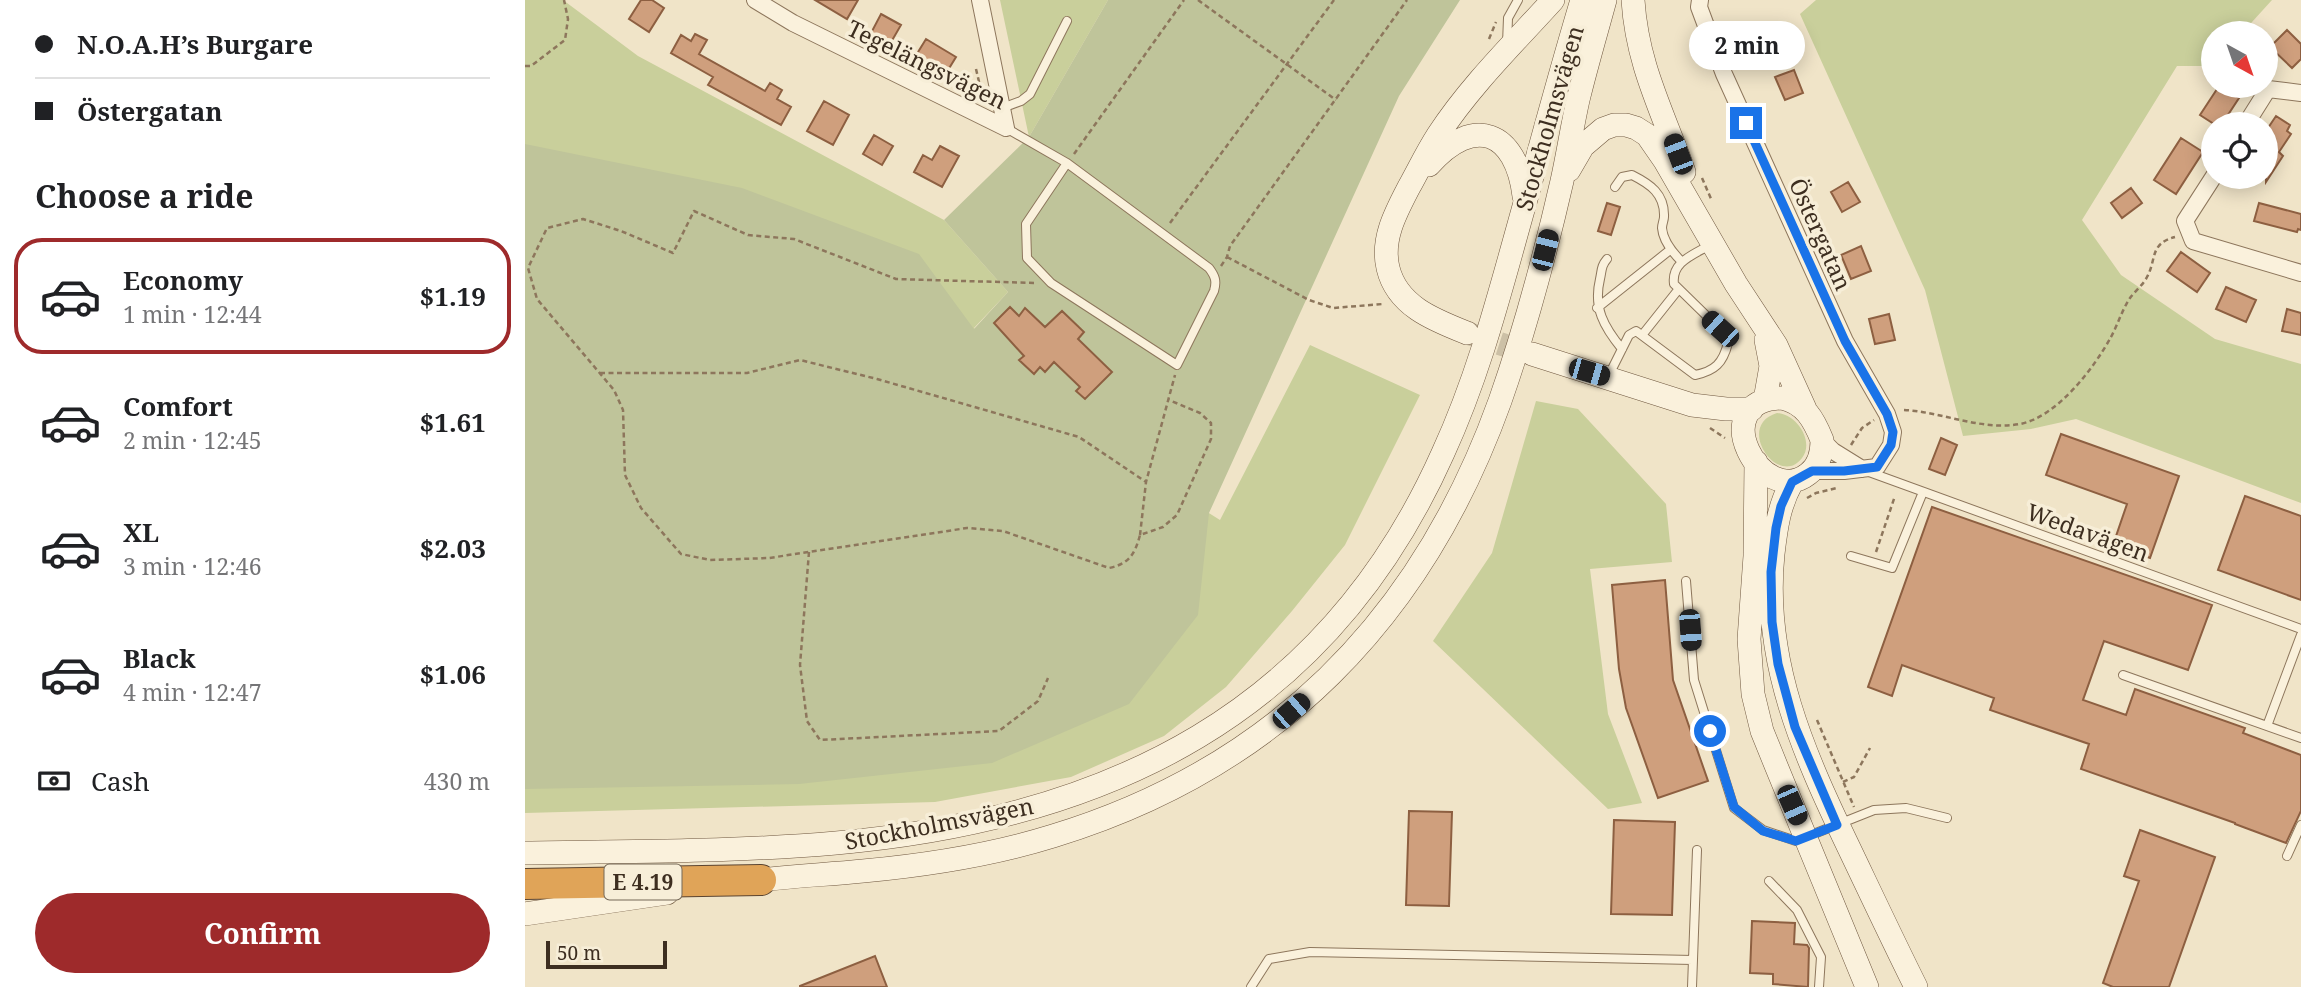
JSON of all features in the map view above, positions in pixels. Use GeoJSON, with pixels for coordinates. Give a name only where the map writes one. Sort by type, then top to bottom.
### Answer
{"type":"FeatureCollection","features":[{"type":"Feature","properties":{"kind":"highway","name":"E 4.19"},"geometry":{"type":"LineString","coordinates":[[525,884],[761,880]]}},
{"type":"Feature","properties":{"kind":"main road"},"geometry":{"type":"LineString","coordinates":[[1467,333],[1430,318],[1410,304],[1394,283],[1388,269],[1386,252],[1389,231],[1426,155],[1453,115],[1553,0]]}},
{"type":"Feature","properties":{"kind":"main road","name":"Stockholmsvägen"},"geometry":{"type":"LineString","coordinates":[[525,853],[697,850],[838,843],[970,822],[1092,790],[1160,758],[1229,718],[1294,667],[1323,637],[1381,564],[1406,525],[1443,454],[1477,369],[1582,0]]}},
{"type":"Feature","properties":{"kind":"main road","name":"Stockholmsvägen"},"geometry":{"type":"LineString","coordinates":[[525,914],[761,880],[931,864],[1051,837],[1100,820],[1180,785],[1221,762],[1291,711],[1326,681],[1393,605],[1421,566],[1465,484],[1500,400],[1521,332],[1562,182],[1579,100],[1605,0]]}},
{"type":"Feature","properties":{"kind":"main road"},"geometry":{"type":"LineString","coordinates":[[1633,0],[1638,47],[1646,73],[1708,236]]}},
{"type":"Feature","properties":{"kind":"main road"},"geometry":{"type":"LineString","coordinates":[[1562,182],[1583,146],[1604,129],[1614,125],[1636,128],[1647,135],[1656,145],[1764,330],[1788,366],[1805,409]]}},
{"type":"Feature","properties":{"kind":"main road"},"geometry":{"type":"LineString","coordinates":[[1410,185],[1450,145],[1463,138],[1487,136],[1506,147],[1513,156],[1522,180],[1525,203]]}},
{"type":"Feature","properties":{"kind":"main road"},"geometry":{"type":"LineString","coordinates":[[1743,437],[1744,422],[1758,405],[1771,366],[1764,330]]}},
{"type":"Feature","properties":{"kind":"main road"},"geometry":{"type":"LineString","coordinates":[[1532,354],[1692,405],[1726,410],[1782,398],[1791,400],[1805,409],[1833,441],[1797,491],[1781,506],[1771,572],[1772,622],[1778,664],[1795,727],[1848,820],[1916,987]]}},
{"type":"Feature","properties":{"kind":"main road"},"geometry":{"type":"LineString","coordinates":[[1692,405],[1743,437],[1756,462],[1777,480],[1797,491]]}},
{"type":"Feature","properties":{"kind":"main road"},"geometry":{"type":"LineString","coordinates":[[1756,462],[1755,556],[1749,639],[1753,694],[1767,743],[1867,987]]}},
{"type":"Feature","properties":{"kind":"street","name":"Tegelängsvägen"},"geometry":{"type":"LineString","coordinates":[[755,0],[793,23],[1006,128]]}},
{"type":"Feature","properties":{"kind":"street"},"geometry":{"type":"LineString","coordinates":[[980,0],[1006,128]]}},
{"type":"Feature","properties":{"kind":"street","name":"Östergatan"},"geometry":{"type":"LineString","coordinates":[[1700,0],[1699,7],[1724,75],[1795,233],[1845,341],[1887,414],[1893,432],[1891,445],[1877,467],[1863,469]]}},
{"type":"Feature","properties":{"kind":"street"},"geometry":{"type":"LineString","coordinates":[[2253,112],[2267,89],[2301,93]]}},
{"type":"Feature","properties":{"kind":"street"},"geometry":{"type":"LineString","coordinates":[[2206,189],[2185,221],[2193,241],[2301,273]]}},
{"type":"Feature","properties":{"kind":"street"},"geometry":{"type":"LineString","coordinates":[[1833,441],[1833,451],[1863,469]]}},
{"type":"Feature","properties":{"kind":"street"},"geometry":{"type":"LineString","coordinates":[[1812,471],[1863,469]]}},
{"type":"Feature","properties":{"kind":"lane"},"geometry":{"type":"LineString","coordinates":[[1507,51],[1508,18],[1517,0]]}},
{"type":"Feature","properties":{"kind":"lane"},"geometry":{"type":"LineString","coordinates":[[1002,108],[1021,101],[1030,94],[1067,21]]}},
{"type":"Feature","properties":{"kind":"lane"},"geometry":{"type":"LineString","coordinates":[[1006,128],[1067,163],[1209,268],[1217,283],[1177,365],[1051,284],[1027,258],[1026,224],[1067,163]]}},
{"type":"Feature","properties":{"kind":"lane"},"geometry":{"type":"LineString","coordinates":[[1615,187],[1622,177],[1632,175],[1650,183],[1661,197],[1664,214],[1662,229],[1670,250],[1682,262]]}},
{"type":"Feature","properties":{"kind":"lane"},"geometry":{"type":"LineString","coordinates":[[1608,377],[1629,335],[1636,331],[1695,375],[1711,372],[1724,359],[1728,343],[1720,329],[1674,284],[1673,275],[1682,262],[1708,236]]}},
{"type":"Feature","properties":{"kind":"lane"},"geometry":{"type":"LineString","coordinates":[[1597,308],[1670,250]]}},
{"type":"Feature","properties":{"kind":"lane"},"geometry":{"type":"LineString","coordinates":[[1607,259],[1601,267],[1597,308],[1608,332],[1622,349]]}},
{"type":"Feature","properties":{"kind":"lane"},"geometry":{"type":"LineString","coordinates":[[1643,334],[1678,290]]}},
{"type":"Feature","properties":{"kind":"lane","name":"Wedavägen"},"geometry":{"type":"LineString","coordinates":[[1863,469],[2301,629]]}},
{"type":"Feature","properties":{"kind":"lane"},"geometry":{"type":"LineString","coordinates":[[1851,556],[1892,568],[1923,492]]}},
{"type":"Feature","properties":{"kind":"lane"},"geometry":{"type":"LineString","coordinates":[[1686,581],[1694,680],[1734,807],[1763,831],[1796,841],[1874,810],[1891,807],[1947,818]]}},
{"type":"Feature","properties":{"kind":"lane"},"geometry":{"type":"LineString","coordinates":[[2267,726],[2301,635]]}},
{"type":"Feature","properties":{"kind":"lane"},"geometry":{"type":"LineString","coordinates":[[2123,675],[2301,738]]}},
{"type":"Feature","properties":{"kind":"lane"},"geometry":{"type":"LineString","coordinates":[[2287,856],[2301,825]]}},
{"type":"Feature","properties":{"kind":"lane"},"geometry":{"type":"LineString","coordinates":[[1692,987],[1697,850]]}},
{"type":"Feature","properties":{"kind":"lane"},"geometry":{"type":"LineString","coordinates":[[1769,881],[1797,910],[1821,957],[1819,987]]}},
{"type":"Feature","properties":{"kind":"lane"},"geometry":{"type":"LineString","coordinates":[[1251,987],[1269,959],[1310,952],[1693,960]]}},
{"type":"Feature","properties":{"kind":"path"},"geometry":{"type":"LineString","coordinates":[[525,66],[531,66],[565,40],[568,19],[563,0]]}},
{"type":"Feature","properties":{"kind":"path"},"geometry":{"type":"LineString","coordinates":[[1067,163],[1184,0]]}},
{"type":"Feature","properties":{"kind":"path"},"geometry":{"type":"LineString","coordinates":[[1198,0],[1336,100]]}},
{"type":"Feature","properties":{"kind":"path"},"geometry":{"type":"LineString","coordinates":[[1162,233],[1334,0]]}},
{"type":"Feature","properties":{"kind":"path"},"geometry":{"type":"LineString","coordinates":[[1389,303],[1333,309],[1308,300],[1227,257],[1230,246],[1407,0]]}},
{"type":"Feature","properties":{"kind":"path"},"geometry":{"type":"LineString","coordinates":[[1699,172],[1714,206]]}},
{"type":"Feature","properties":{"kind":"path"},"geometry":{"type":"LineString","coordinates":[[1051,284],[896,279],[793,239],[748,234],[694,211],[673,253],[621,231],[583,219],[548,228],[528,268],[537,299],[614,390],[623,410],[625,475],[641,508],[681,554],[710,560],[769,558],[967,528],[1003,531],[1109,568],[1122,566],[1136,551],[1146,482],[1177,365]]}},
{"type":"Feature","properties":{"kind":"path"},"geometry":{"type":"LineString","coordinates":[[1833,441],[1851,445],[1862,428],[1887,414],[1905,410],[1997,427],[2024,423],[2057,405],[2084,378],[2111,337],[2130,298],[2148,276],[2153,255],[2158,247],[2164,240],[2190,234]]}},
{"type":"Feature","properties":{"kind":"path"},"geometry":{"type":"LineString","coordinates":[[600,373],[747,373],[800,360],[877,379],[1079,437],[1146,482]]}},
{"type":"Feature","properties":{"kind":"path"},"geometry":{"type":"LineString","coordinates":[[1140,535],[1163,527],[1177,515],[1211,439],[1211,423],[1200,413],[1169,400]]}},
{"type":"Feature","properties":{"kind":"path"},"geometry":{"type":"LineString","coordinates":[[1797,491],[1816,493],[1840,487]]}},
{"type":"Feature","properties":{"kind":"path"},"geometry":{"type":"LineString","coordinates":[[1872,562],[1895,496]]}},
{"type":"Feature","properties":{"kind":"path"},"geometry":{"type":"LineString","coordinates":[[809,552],[800,665],[807,721],[820,740],[999,731],[1038,701],[1048,678]]}},
{"type":"Feature","properties":{"kind":"path"},"geometry":{"type":"LineString","coordinates":[[1812,712],[1845,781],[1848,820]]}},
{"type":"Feature","properties":{"kind":"path"},"geometry":{"type":"LineString","coordinates":[[1845,781],[1854,777],[1870,748]]}},
{"type":"Feature","properties":{"kind":"green space"},"geometry":{"type":"Polygon","coordinates":[[[525,0],[563,0],[638,56],[944,220],[1008,292],[974,328],[1081,433],[1220,520],[1310,345],[1420,395],[1345,545],[1226,687],[1164,736],[1071,777],[935,802],[525,813],[525,0]]]}},
{"type":"Feature","properties":{"kind":"green space"},"geometry":{"type":"Polygon","coordinates":[[[1000,0],[1108,0],[1029,137],[1000,0]]]}},
{"type":"Feature","properties":{"kind":"green space"},"geometry":{"type":"Polygon","coordinates":[[[1108,0],[1460,0],[1399,96],[1209,513],[1198,615],[1129,704],[992,763],[799,784],[525,789],[525,144],[742,188],[919,254],[974,329],[1008,292],[944,220],[1029,137],[1108,0]]]}},
{"type":"Feature","properties":{"kind":"green space"},"geometry":{"type":"Polygon","coordinates":[[[1816,0],[2272,0],[2253,21],[2201,21],[2201,66],[2177,66],[2082,220],[2121,275],[2215,339],[2301,364],[2301,503],[2076,419],[2031,429],[1963,436],[1925,290],[1800,14],[1816,0]]]}},
{"type":"Feature","properties":{"kind":"green space"},"geometry":{"type":"Polygon","coordinates":[[[1536,401],[1578,409],[1666,504],[1672,562],[1590,569],[1608,714],[1642,803],[1608,809],[1433,641],[1492,553],[1536,401]]]}},
{"type":"Feature","properties":{"kind":"green space"},"geometry":{"type":"Polygon","coordinates":[[[1777,413],[1797,423],[1805,437],[1805,451],[1793,466],[1782,466],[1773,461],[1760,441],[1760,430],[1765,420],[1777,413]]]}},
{"type":"Feature","properties":{"kind":"building"},"geometry":{"type":"Polygon","coordinates":[[[641,0],[652,0],[664,8],[649,32],[629,19],[641,0]]]}},
{"type":"Feature","properties":{"kind":"building"},"geometry":{"type":"Polygon","coordinates":[[[815,0],[858,0],[847,19],[815,0]]]}},
{"type":"Feature","properties":{"kind":"building"},"geometry":{"type":"Polygon","coordinates":[[[881,14],[901,25],[890,44],[871,33],[881,14]]]}},
{"type":"Feature","properties":{"kind":"building"},"geometry":{"type":"Polygon","coordinates":[[[2287,30],[2301,44],[2301,59],[2292,68],[2279,56],[2279,38],[2287,30]]]}},
{"type":"Feature","properties":{"kind":"building"},"geometry":{"type":"Polygon","coordinates":[[[695,34],[707,40],[699,54],[765,91],[770,83],[782,90],[777,99],[791,107],[781,125],[708,85],[713,77],[671,53],[681,35],[691,41],[695,34]]]}},
{"type":"Feature","properties":{"kind":"building"},"geometry":{"type":"Polygon","coordinates":[[[926,39],[956,57],[945,75],[915,57],[926,39]]]}},
{"type":"Feature","properties":{"kind":"building"},"geometry":{"type":"Polygon","coordinates":[[[1794,70],[1803,93],[1785,100],[1775,77],[1794,70]]]}},
{"type":"Feature","properties":{"kind":"building"},"geometry":{"type":"Polygon","coordinates":[[[2211,98],[2239,98],[2230,112],[2202,112],[2211,98]]]}},
{"type":"Feature","properties":{"kind":"building"},"geometry":{"type":"Polygon","coordinates":[[[824,101],[849,115],[833,145],[807,131],[824,101]]]}},
{"type":"Feature","properties":{"kind":"building"},"geometry":{"type":"Polygon","coordinates":[[[2278,117],[2290,125],[2287,131],[2291,134],[2279,152],[2283,156],[2278,164],[2278,117]]]}},
{"type":"Feature","properties":{"kind":"building"},"geometry":{"type":"Polygon","coordinates":[[[874,135],[893,146],[882,165],[863,154],[874,135]]]}},
{"type":"Feature","properties":{"kind":"building"},"geometry":{"type":"Polygon","coordinates":[[[2181,138],[2201,151],[2201,155],[2176,194],[2154,180],[2181,138]]]}},
{"type":"Feature","properties":{"kind":"building"},"geometry":{"type":"Polygon","coordinates":[[[940,146],[959,156],[942,187],[914,172],[923,155],[932,160],[940,146]]]}},
{"type":"Feature","properties":{"kind":"building"},"geometry":{"type":"Polygon","coordinates":[[[1848,182],[1860,202],[1842,212],[1831,192],[1848,182]]]}},
{"type":"Feature","properties":{"kind":"building"},"geometry":{"type":"Polygon","coordinates":[[[2131,188],[2142,203],[2122,218],[2111,203],[2131,188]]]}},
{"type":"Feature","properties":{"kind":"building"},"geometry":{"type":"Polygon","coordinates":[[[1607,203],[1620,207],[1611,235],[1598,231],[1607,203]]]}},
{"type":"Feature","properties":{"kind":"building"},"geometry":{"type":"Polygon","coordinates":[[[2259,203],[2301,214],[2301,230],[2298,229],[2297,232],[2254,221],[2259,203]]]}},
{"type":"Feature","properties":{"kind":"building"},"geometry":{"type":"Polygon","coordinates":[[[1861,246],[1871,271],[1851,279],[1841,255],[1861,246]]]}},
{"type":"Feature","properties":{"kind":"building"},"geometry":{"type":"Polygon","coordinates":[[[2181,252],[2210,273],[2197,292],[2167,271],[2181,252]]]}},
{"type":"Feature","properties":{"kind":"building"},"geometry":{"type":"Polygon","coordinates":[[[2226,287],[2256,300],[2246,322],[2216,309],[2226,287]]]}},
{"type":"Feature","properties":{"kind":"building"},"geometry":{"type":"Polygon","coordinates":[[[1010,307],[1019,316],[1025,308],[1045,327],[1062,311],[1084,332],[1078,339],[1112,372],[1085,399],[1076,391],[1080,387],[1054,362],[1045,372],[1040,367],[1034,374],[1019,360],[1024,356],[994,323],[1010,307]]]}},
{"type":"Feature","properties":{"kind":"building"},"geometry":{"type":"Polygon","coordinates":[[[2287,309],[2301,313],[2301,335],[2282,331],[2287,309]]]}},
{"type":"Feature","properties":{"kind":"building"},"geometry":{"type":"Polygon","coordinates":[[[1889,314],[1895,340],[1875,344],[1869,319],[1889,314]]]}},
{"type":"Feature","properties":{"kind":"building"},"geometry":{"type":"Polygon","coordinates":[[[2061,434],[2179,476],[2150,558],[2113,545],[2127,504],[2046,475],[2061,434]]]}},
{"type":"Feature","properties":{"kind":"building"},"geometry":{"type":"Polygon","coordinates":[[[1941,438],[1957,445],[1945,475],[1929,469],[1941,438]]]}},
{"type":"Feature","properties":{"kind":"building"},"geometry":{"type":"Polygon","coordinates":[[[2245,496],[2301,516],[2301,600],[2218,570],[2245,496]]]}},
{"type":"Feature","properties":{"kind":"building"},"geometry":{"type":"Polygon","coordinates":[[[1932,507],[2212,605],[2188,670],[2104,641],[2083,700],[2126,715],[2135,689],[2245,728],[2243,733],[2301,755],[2301,811],[2286,843],[2081,769],[2089,744],[1990,710],[1994,698],[1902,665],[1892,696],[1868,687],[1932,507]]]}},
{"type":"Feature","properties":{"kind":"building"},"geometry":{"type":"Polygon","coordinates":[[[1665,580],[1673,680],[1708,781],[1658,798],[1626,708],[1619,669],[1612,585],[1665,580]]]}},
{"type":"Feature","properties":{"kind":"building"},"geometry":{"type":"Polygon","coordinates":[[[1409,811],[1452,812],[1449,906],[1406,905],[1409,811]]]}},
{"type":"Feature","properties":{"kind":"building"},"geometry":{"type":"Polygon","coordinates":[[[1614,820],[1675,822],[1672,915],[1611,914],[1614,820]]]}},
{"type":"Feature","properties":{"kind":"building"},"geometry":{"type":"Polygon","coordinates":[[[2140,830],[2215,857],[2169,987],[2113,987],[2103,983],[2139,881],[2124,876],[2140,830]]]}},
{"type":"Feature","properties":{"kind":"building"},"geometry":{"type":"Polygon","coordinates":[[[1752,921],[1795,923],[1794,944],[1807,945],[1809,948],[1808,987],[1773,984],[1773,974],[1750,973],[1752,921]]]}},
{"type":"Feature","properties":{"kind":"building"},"geometry":{"type":"Polygon","coordinates":[[[875,956],[887,987],[800,987],[800,986],[875,956]]]}},
{"type":"Feature","properties":{"kind":"tunnel"},"geometry":{"type":"LineString","coordinates":[[1467,333],[1532,354]]}},
{"type":"Feature","properties":{"kind":"route"},"geometry":{"type":"LineString","coordinates":[[1710,731],[1734,807],[1763,831],[1796,841],[1837,825],[1795,727],[1778,664],[1772,622],[1771,572],[1776,528],[1781,506],[1792,482],[1812,471],[1877,467],[1891,445],[1893,432],[1887,414],[1845,341],[1746,123]]}}]}
